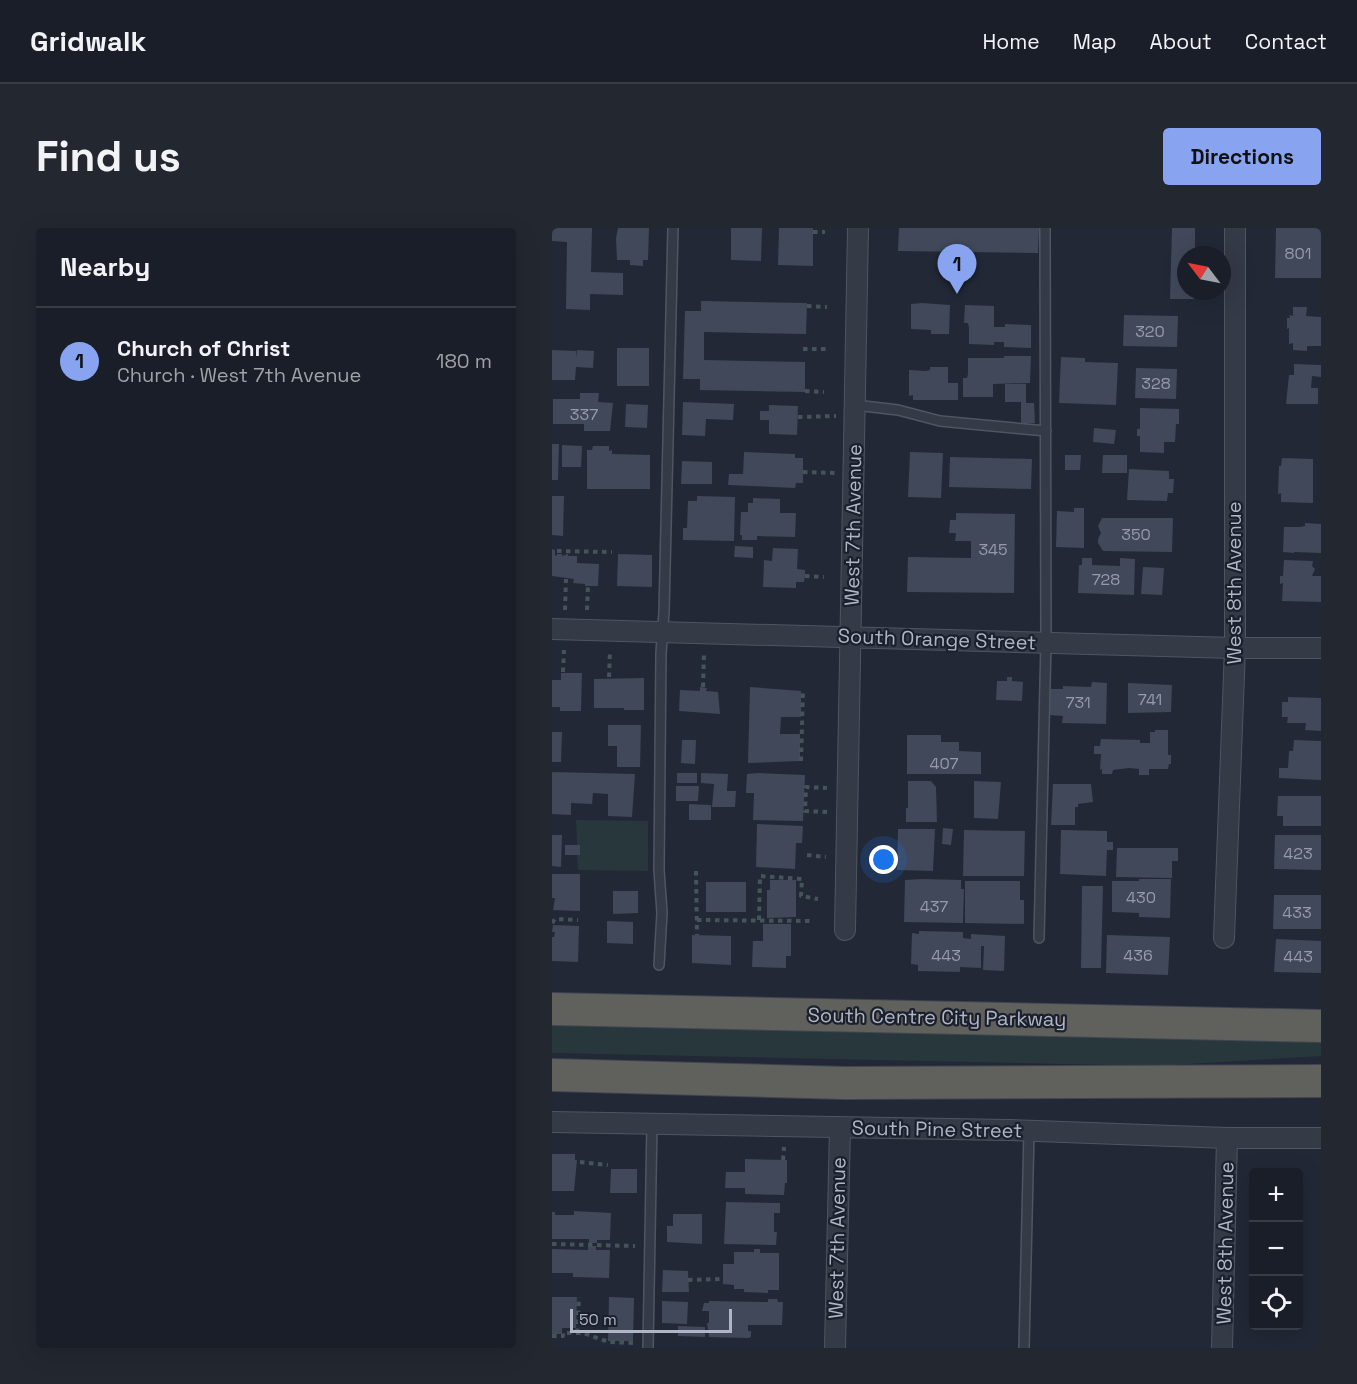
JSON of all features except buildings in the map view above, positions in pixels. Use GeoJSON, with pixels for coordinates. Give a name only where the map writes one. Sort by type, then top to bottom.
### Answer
{"type":"FeatureCollection","features":[{"type":"Feature","properties":{"kind":"highway","name":"South Centre City Parkway"},"geometry":{"type":"LineString","coordinates":[[552,1009],[1321,1026]]}},
{"type":"Feature","properties":{"kind":"highway"},"geometry":{"type":"LineString","coordinates":[[552,1075],[845,1083],[1321,1081]]}},
{"type":"Feature","properties":{"kind":"street","name":"West 7th Avenue"},"geometry":{"type":"LineString","coordinates":[[845,930],[858,228]]}},
{"type":"Feature","properties":{"kind":"street","name":"West 8th Avenue"},"geometry":{"type":"LineString","coordinates":[[1224,938],[1235,648],[1235,228]]}},
{"type":"Feature","properties":{"kind":"street","name":"South Orange Street"},"geometry":{"type":"LineString","coordinates":[[552,629],[1235,648],[1321,648]]}},
{"type":"Feature","properties":{"kind":"street","name":"South Pine Street"},"geometry":{"type":"LineString","coordinates":[[552,1122],[1029,1131],[1227,1138],[1321,1138]]}},
{"type":"Feature","properties":{"kind":"street","name":"West 7th Avenue"},"geometry":{"type":"LineString","coordinates":[[835,1348],[840,1128]]}},
{"type":"Feature","properties":{"kind":"street","name":"West 8th Avenue"},"geometry":{"type":"LineString","coordinates":[[1222,1348],[1227,1138]]}},
{"type":"Feature","properties":{"kind":"lane"},"geometry":{"type":"LineString","coordinates":[[659,965],[662,913],[659,850],[662,631],[674,228]]}},
{"type":"Feature","properties":{"kind":"lane"},"geometry":{"type":"LineString","coordinates":[[1039,938],[1046,642],[1045,228]]}},
{"type":"Feature","properties":{"kind":"lane"},"geometry":{"type":"LineString","coordinates":[[855,411],[898,410],[940,421],[1046,431]]}},
{"type":"Feature","properties":{"kind":"lane"},"geometry":{"type":"LineString","coordinates":[[648,1346],[652,1124]]}},
{"type":"Feature","properties":{"kind":"lane"},"geometry":{"type":"LineString","coordinates":[[1024,1348],[1029,1131]]}},
{"type":"Feature","properties":{"kind":"path"},"geometry":{"type":"LineString","coordinates":[[813,232],[825,232]]}},
{"type":"Feature","properties":{"kind":"path"},"geometry":{"type":"LineString","coordinates":[[807,306],[827,307]]}},
{"type":"Feature","properties":{"kind":"path"},"geometry":{"type":"LineString","coordinates":[[803,349],[826,349]]}},
{"type":"Feature","properties":{"kind":"path"},"geometry":{"type":"LineString","coordinates":[[805,391],[824,392]]}},
{"type":"Feature","properties":{"kind":"path"},"geometry":{"type":"LineString","coordinates":[[798,417],[855,411]]}},
{"type":"Feature","properties":{"kind":"path"},"geometry":{"type":"LineString","coordinates":[[803,472],[854,473]]}},
{"type":"Feature","properties":{"kind":"path"},"geometry":{"type":"LineString","coordinates":[[557,551],[612,552]]}},
{"type":"Feature","properties":{"kind":"path"},"geometry":{"type":"LineString","coordinates":[[805,576],[824,577]]}},
{"type":"Feature","properties":{"kind":"path"},"geometry":{"type":"LineString","coordinates":[[565,610],[566,579]]}},
{"type":"Feature","properties":{"kind":"path"},"geometry":{"type":"LineString","coordinates":[[587,610],[588,586]]}},
{"type":"Feature","properties":{"kind":"path"},"geometry":{"type":"LineString","coordinates":[[563,672],[564,650]]}},
{"type":"Feature","properties":{"kind":"path"},"geometry":{"type":"LineString","coordinates":[[609,677],[610,651]]}},
{"type":"Feature","properties":{"kind":"path"},"geometry":{"type":"LineString","coordinates":[[703,687],[704,653]]}},
{"type":"Feature","properties":{"kind":"path"},"geometry":{"type":"LineString","coordinates":[[801,761],[802,691]]}},
{"type":"Feature","properties":{"kind":"path"},"geometry":{"type":"LineString","coordinates":[[827,788],[806,787],[805,811],[827,812]]}},
{"type":"Feature","properties":{"kind":"path"},"geometry":{"type":"LineString","coordinates":[[807,855],[826,856]]}},
{"type":"Feature","properties":{"kind":"path"},"geometry":{"type":"LineString","coordinates":[[696,872],[697,935]]}},
{"type":"Feature","properties":{"kind":"path"},"geometry":{"type":"LineString","coordinates":[[759,921],[760,876],[802,879],[801,897],[818,899]]}},
{"type":"Feature","properties":{"kind":"path"},"geometry":{"type":"LineString","coordinates":[[552,923],[555,919],[578,920]]}},
{"type":"Feature","properties":{"kind":"path"},"geometry":{"type":"LineString","coordinates":[[697,920],[812,921]]}},
{"type":"Feature","properties":{"kind":"path"},"geometry":{"type":"LineString","coordinates":[[783,1160],[784,1146]]}},
{"type":"Feature","properties":{"kind":"path"},"geometry":{"type":"LineString","coordinates":[[580,1162],[608,1165]]}},
{"type":"Feature","properties":{"kind":"path"},"geometry":{"type":"LineString","coordinates":[[552,1244],[650,1246]]}},
{"type":"Feature","properties":{"kind":"path"},"geometry":{"type":"LineString","coordinates":[[688,1280],[723,1279]]}},
{"type":"Feature","properties":{"kind":"path"},"geometry":{"type":"LineString","coordinates":[[578,1333],[579,1297]]}},
{"type":"Feature","properties":{"kind":"path"},"geometry":{"type":"LineString","coordinates":[[552,1336],[578,1333],[609,1342],[648,1346]]}},
{"type":"Feature","properties":{"kind":"shaded area"},"geometry":{"type":"Polygon","coordinates":[[[576,820],[648,821],[648,871],[578,870],[577,855],[580,855],[580,845],[577,845],[576,820]]]}},
{"type":"Feature","properties":{"kind":"shaded area"},"geometry":{"type":"Polygon","coordinates":[[[552,1019],[1321,1036],[1321,1056],[1155,1066],[552,1053],[552,1019]]]}},
{"type":"Feature","properties":{"kind":"place","name":"Church of Christ"},"geometry":{"type":"Point","coordinates":[957,294]}}]}
